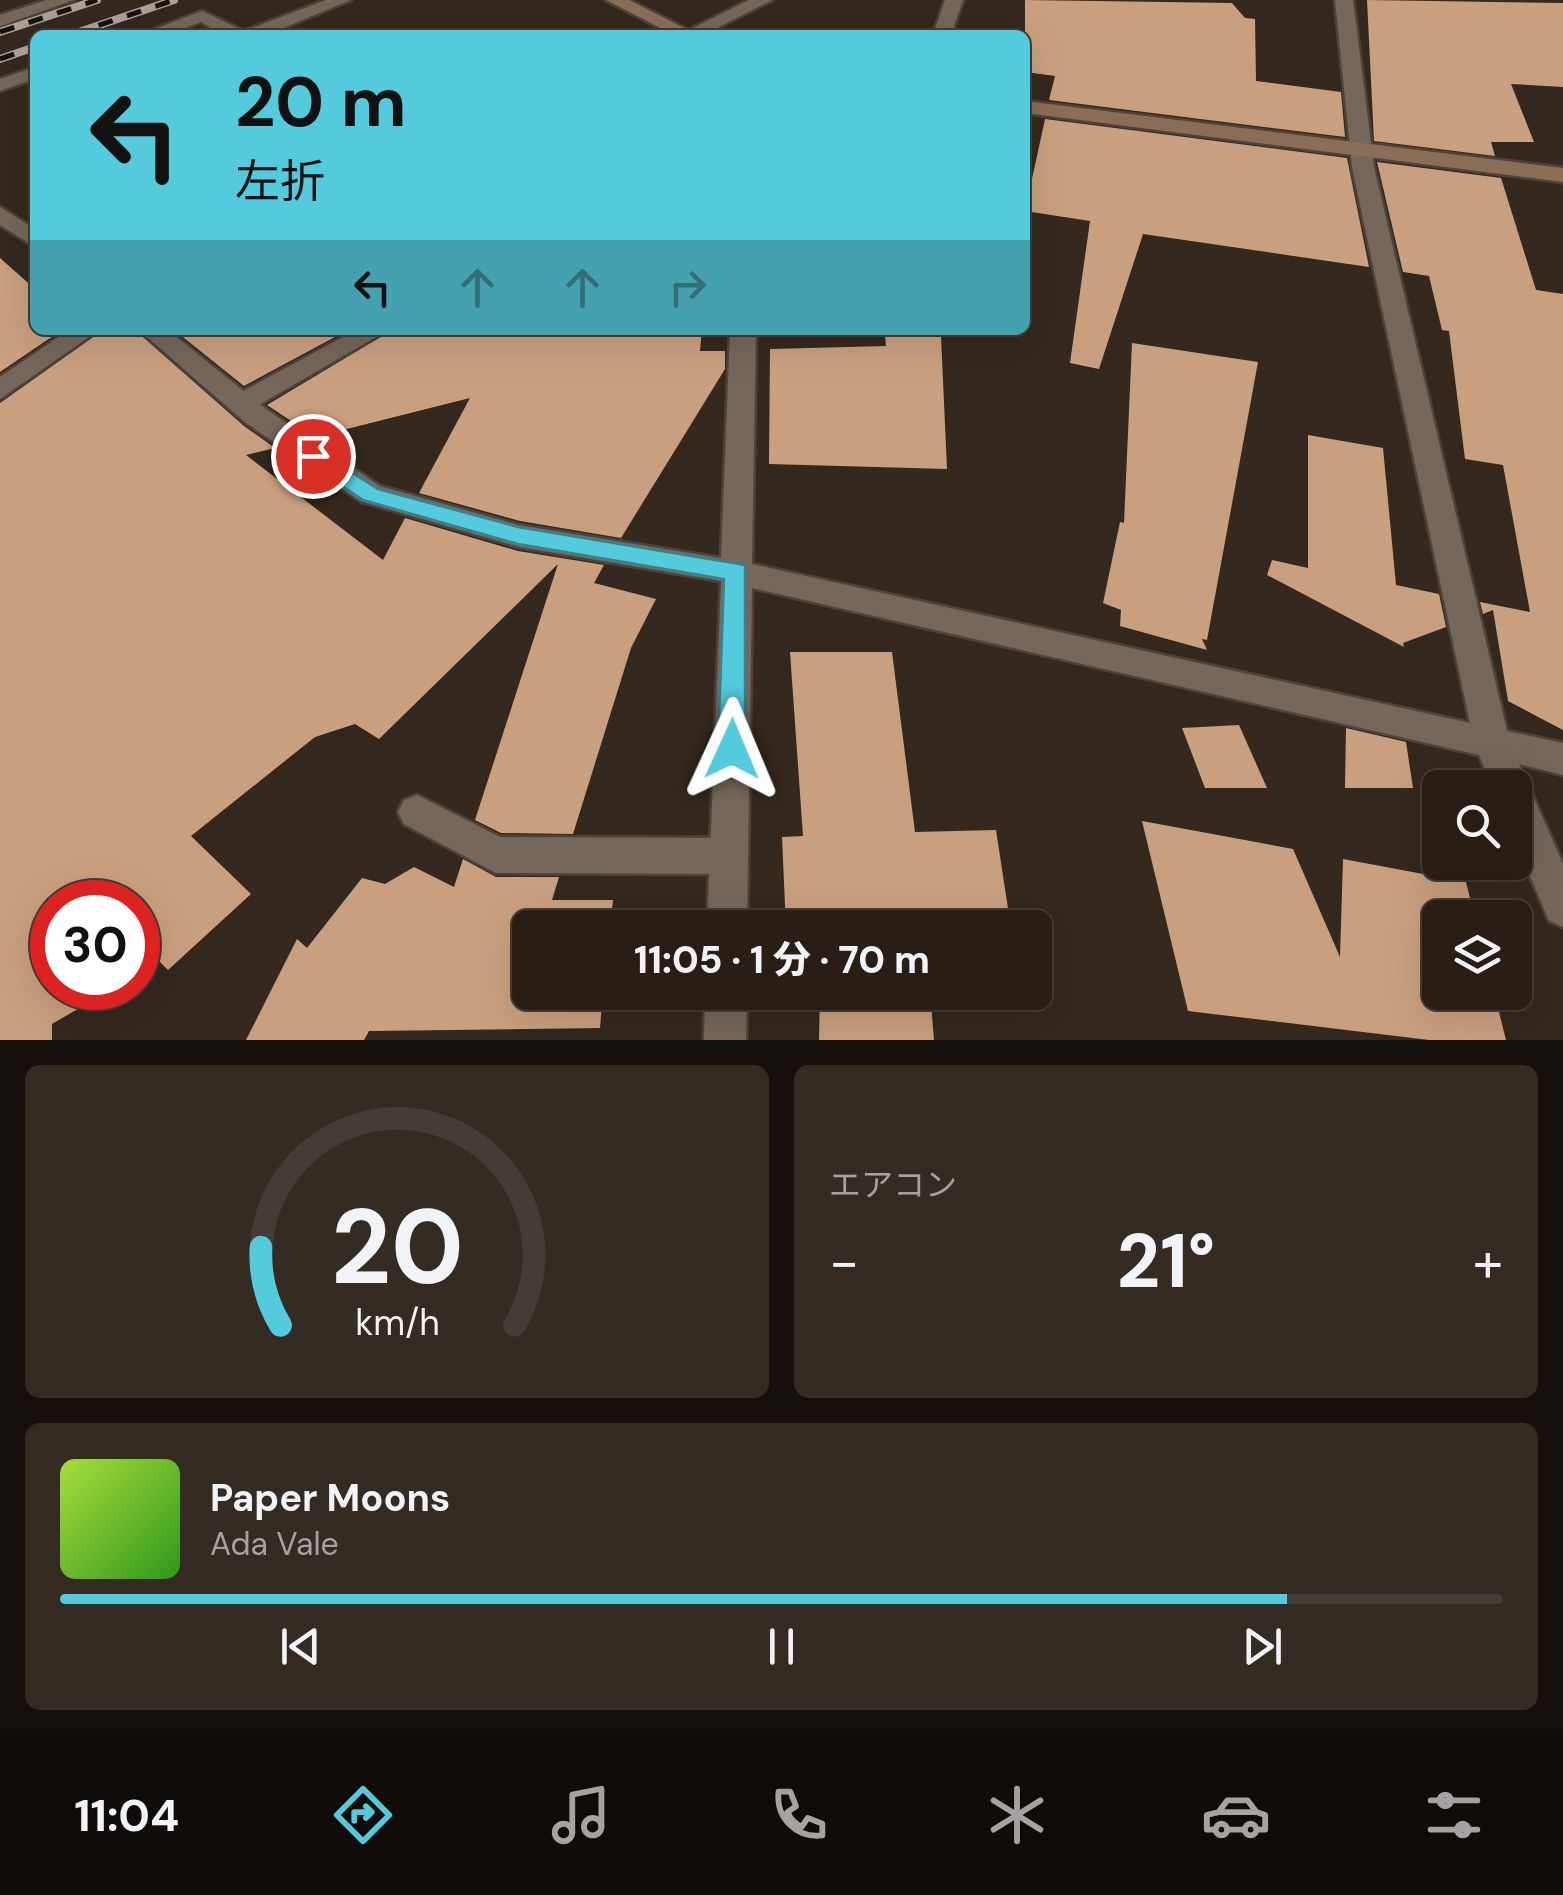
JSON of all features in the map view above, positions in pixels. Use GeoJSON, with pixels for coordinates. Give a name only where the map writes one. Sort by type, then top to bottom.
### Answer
{"type":"FeatureCollection","features":[{"type":"Feature","properties":{"kind":"street"},"geometry":{"type":"LineString","coordinates":[[0,21],[65,0]]}},
{"type":"Feature","properties":{"kind":"street"},"geometry":{"type":"LineString","coordinates":[[262,30],[342,0]]}},
{"type":"Feature","properties":{"kind":"street"},"geometry":{"type":"LineString","coordinates":[[615,0],[678,30]]}},
{"type":"Feature","properties":{"kind":"street"},"geometry":{"type":"LineString","coordinates":[[699,30],[764,0]]}},
{"type":"Feature","properties":{"kind":"street"},"geometry":{"type":"LineString","coordinates":[[944,30],[954,0]]}},
{"type":"Feature","properties":{"kind":"street"},"geometry":{"type":"LineString","coordinates":[[1344,0],[1362,134],[1360,149],[1492,744],[1503,770]]}},
{"type":"Feature","properties":{"kind":"street"},"geometry":{"type":"LineString","coordinates":[[162,30],[202,16],[229,30]]}},
{"type":"Feature","properties":{"kind":"street"},"geometry":{"type":"LineString","coordinates":[[0,85],[30,76]]}},
{"type":"Feature","properties":{"kind":"street"},"geometry":{"type":"LineString","coordinates":[[1030,107],[1563,175]]}},
{"type":"Feature","properties":{"kind":"street"},"geometry":{"type":"LineString","coordinates":[[0,214],[30,236]]}},
{"type":"Feature","properties":{"kind":"street"},"geometry":{"type":"LineString","coordinates":[[0,390],[79,335]]}},
{"type":"Feature","properties":{"kind":"street"},"geometry":{"type":"LineString","coordinates":[[158,335],[240,404],[370,494],[518,536],[736,572],[1563,759]]}},
{"type":"Feature","properties":{"kind":"street"},"geometry":{"type":"LineString","coordinates":[[240,404],[366,335]]}},
{"type":"Feature","properties":{"kind":"street"},"geometry":{"type":"LineString","coordinates":[[728,910],[743,335]]}},
{"type":"Feature","properties":{"kind":"street"},"geometry":{"type":"LineString","coordinates":[[417,812],[496,854],[729,856]]}},
{"type":"Feature","properties":{"kind":"street"},"geometry":{"type":"LineString","coordinates":[[1532,836],[1563,908]]}},
{"type":"Feature","properties":{"kind":"street"},"geometry":{"type":"LineString","coordinates":[[724,1040],[725,1010]]}},
{"type":"Feature","properties":{"kind":"building"},"geometry":{"type":"Polygon","coordinates":[[[1025,0],[1232,3],[1245,18],[1255,19],[1256,81],[1341,92],[1345,137],[1049,100],[1055,76],[1030,73],[1030,30],[1025,30],[1025,0]]]}},
{"type":"Feature","properties":{"kind":"building"},"geometry":{"type":"Polygon","coordinates":[[[1367,0],[1563,3],[1563,87],[1511,84],[1534,142],[1491,142],[1495,156],[1374,141],[1367,0]]]}},
{"type":"Feature","properties":{"kind":"building"},"geometry":{"type":"Polygon","coordinates":[[[1045,119],[1347,158],[1369,267],[1143,234],[1099,369],[1070,363],[1090,221],[1030,212],[1030,188],[1045,119]]]}},
{"type":"Feature","properties":{"kind":"building"},"geometry":{"type":"Polygon","coordinates":[[[1377,162],[1501,178],[1536,290],[1563,294],[1563,730],[1508,701],[1493,610],[1483,614],[1480,602],[1530,612],[1503,465],[1465,459],[1449,331],[1442,330],[1429,276],[1403,272],[1377,162]]]}},
{"type":"Feature","properties":{"kind":"building"},"geometry":{"type":"Polygon","coordinates":[[[0,258],[30,285],[30,335],[55,335],[0,372],[0,258]]]}},
{"type":"Feature","properties":{"kind":"building"},"geometry":{"type":"Polygon","coordinates":[[[96,335],[141,335],[244,426],[275,448],[246,455],[383,560],[405,518],[518,551],[604,565],[594,583],[656,599],[631,648],[573,834],[501,833],[475,820],[558,564],[379,739],[355,724],[315,737],[191,836],[251,894],[168,970],[160,962],[160,880],[30,880],[30,1010],[76,1010],[52,1024],[52,1040],[0,1040],[0,403],[96,335]]]}},
{"type":"Feature","properties":{"kind":"building"},"geometry":{"type":"Polygon","coordinates":[[[180,335],[339,335],[244,386],[180,335]]]}},
{"type":"Feature","properties":{"kind":"building"},"geometry":{"type":"Polygon","coordinates":[[[384,335],[702,335],[700,351],[725,351],[725,369],[621,538],[520,521],[419,493],[470,398],[315,437],[267,405],[384,335]]]}},
{"type":"Feature","properties":{"kind":"building"},"geometry":{"type":"Polygon","coordinates":[[[885,336],[941,336],[947,469],[769,464],[770,349],[886,346],[885,336]]]}},
{"type":"Feature","properties":{"kind":"building"},"geometry":{"type":"Polygon","coordinates":[[[1132,343],[1258,362],[1207,640],[1202,639],[1207,650],[1120,626],[1121,610],[1103,603],[1120,522],[1124,523],[1132,343]]]}},
{"type":"Feature","properties":{"kind":"building"},"geometry":{"type":"Polygon","coordinates":[[[1308,435],[1383,448],[1396,585],[1439,594],[1446,627],[1403,643],[1404,647],[1267,575],[1272,560],[1308,568],[1308,435]]]}},
{"type":"Feature","properties":{"kind":"building"},"geometry":{"type":"Polygon","coordinates":[[[790,652],[892,652],[915,832],[996,830],[1008,910],[785,910],[782,837],[803,836],[790,652]]]}},
{"type":"Feature","properties":{"kind":"building"},"geometry":{"type":"Polygon","coordinates":[[[1239,725],[1267,788],[1205,788],[1182,728],[1239,725]]]}},
{"type":"Feature","properties":{"kind":"building"},"geometry":{"type":"Polygon","coordinates":[[[1346,728],[1406,742],[1413,788],[1345,788],[1346,728]]]}},
{"type":"Feature","properties":{"kind":"building"},"geometry":{"type":"Polygon","coordinates":[[[1142,821],[1293,849],[1340,957],[1343,859],[1422,874],[1422,880],[1466,882],[1470,900],[1422,900],[1422,1010],[1498,1010],[1506,1040],[1429,1040],[1188,1011],[1142,821]]]}},
{"type":"Feature","properties":{"kind":"building"},"geometry":{"type":"Polygon","coordinates":[[[463,859],[496,877],[559,877],[552,900],[613,900],[612,910],[512,910],[512,1010],[602,1010],[600,1028],[369,1031],[364,1040],[246,1040],[297,939],[307,948],[362,878],[385,884],[414,867],[454,887],[463,859]]]}},
{"type":"Feature","properties":{"kind":"building"},"geometry":{"type":"Polygon","coordinates":[[[820,1010],[932,1010],[934,1040],[819,1040],[820,1010]]]}},
{"type":"Feature","properties":{"kind":"railway"},"geometry":{"type":"LineString","coordinates":[[0,32],[97,0]]}},
{"type":"Feature","properties":{"kind":"railway"},"geometry":{"type":"LineString","coordinates":[[85,30],[174,0]]}},
{"type":"Feature","properties":{"kind":"railway"},"geometry":{"type":"LineString","coordinates":[[0,59],[30,49]]}},
{"type":"Feature","properties":{"kind":"route"},"geometry":{"type":"LineString","coordinates":[[313,456],[370,494],[518,536],[736,572],[732,749]]}}]}
